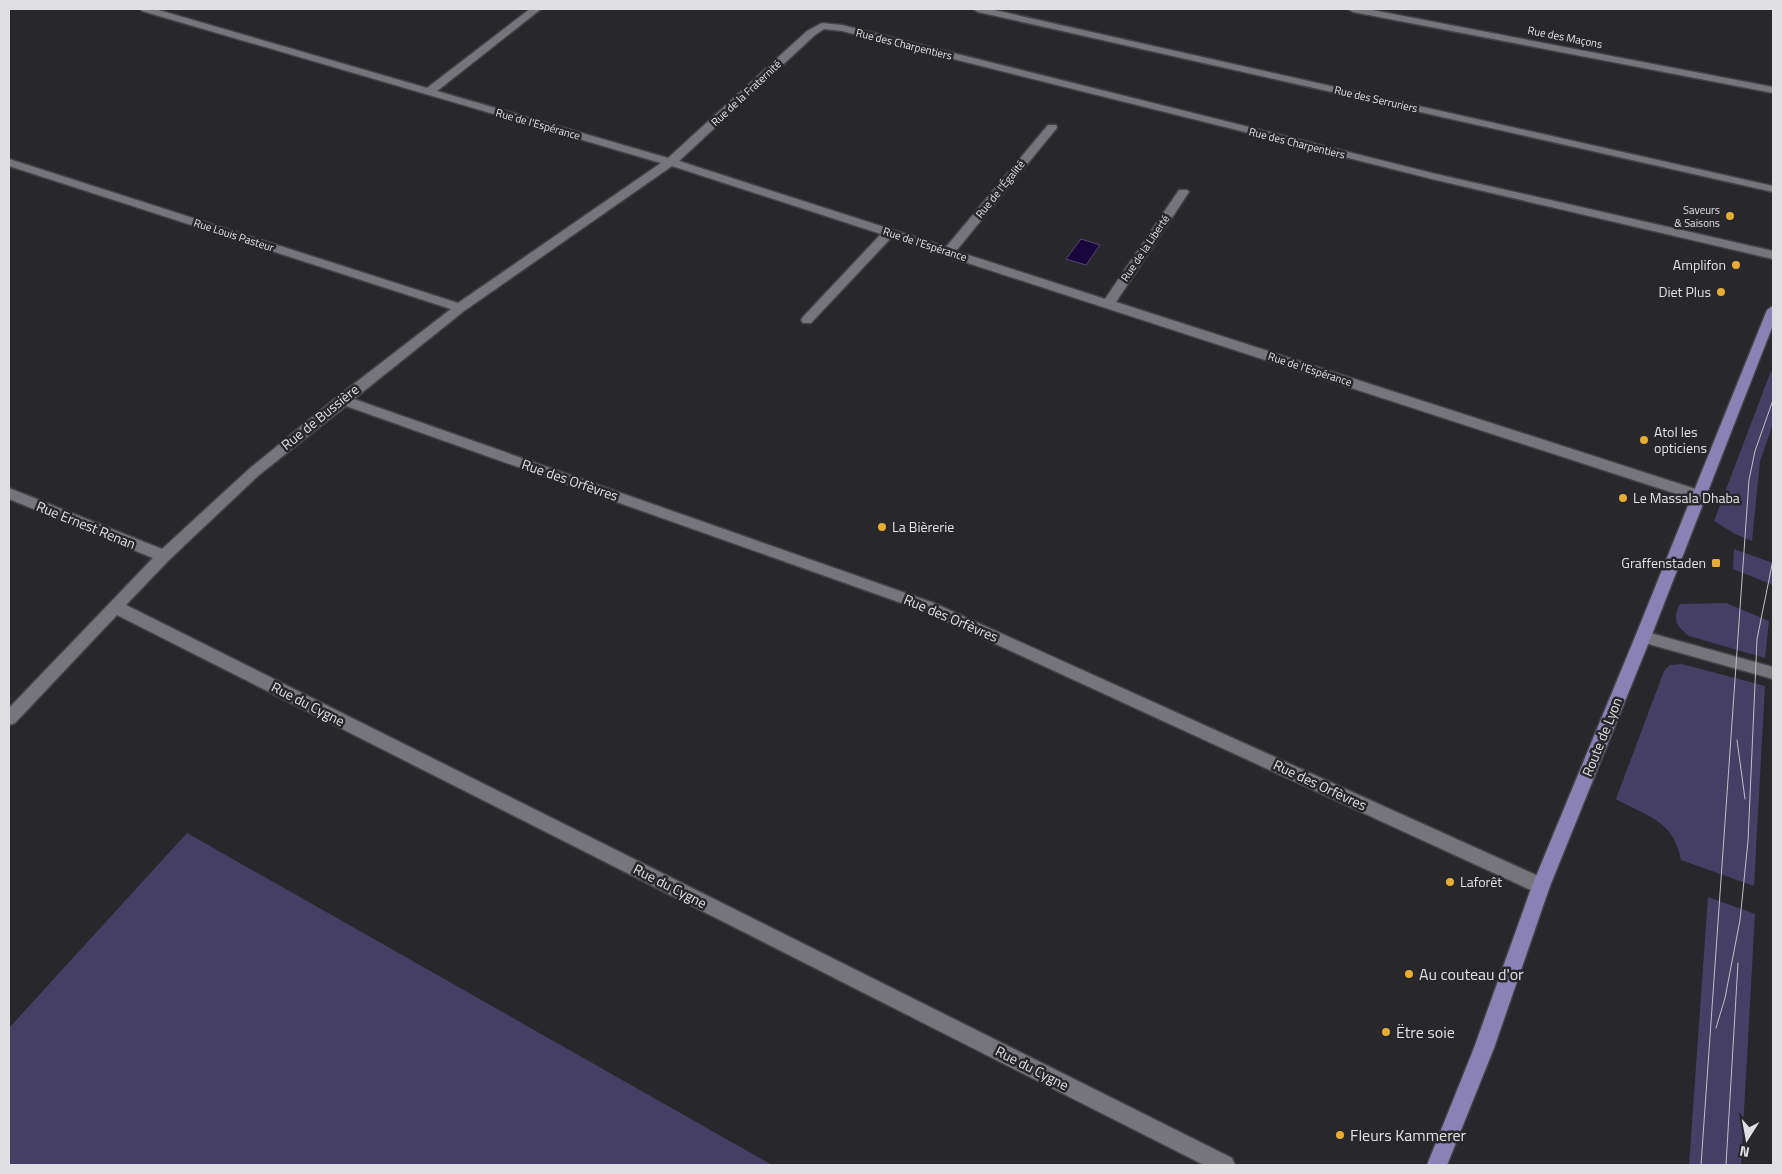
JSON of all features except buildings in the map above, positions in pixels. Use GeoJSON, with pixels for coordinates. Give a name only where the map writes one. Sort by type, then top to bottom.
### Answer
{"type":"FeatureCollection","features":[{"type":"Feature","properties":{"kind":"main road","name":"Route de Lyon"},"geometry":{"type":"LineString","coordinates":[[1437,1165],[1484,1048],[1540,886],[1643,637],[1671,562],[1700,496],[1773,310]]}},
{"type":"Feature","properties":{"kind":"street","name":"Rue de l'Espérance"},"geometry":{"type":"LineString","coordinates":[[145,9],[671,162],[1700,496]]}},
{"type":"Feature","properties":{"kind":"street"},"geometry":{"type":"LineString","coordinates":[[429,92],[536,9]]}},
{"type":"Feature","properties":{"kind":"street","name":"Rue des Serruriers"},"geometry":{"type":"LineString","coordinates":[[978,9],[1773,189]]}},
{"type":"Feature","properties":{"kind":"street","name":"Rue des Maçons"},"geometry":{"type":"LineString","coordinates":[[1353,9],[1773,90]]}},
{"type":"Feature","properties":{"kind":"street","name":"Rue de la Fraternité"},"geometry":{"type":"LineString","coordinates":[[671,162],[811,33],[822,26]]}},
{"type":"Feature","properties":{"kind":"street","name":"Rue des Charpentiers"},"geometry":{"type":"LineString","coordinates":[[822,26],[842,28],[1445,180],[1773,256]]}},
{"type":"Feature","properties":{"kind":"street","name":"Rue de l'Égalité"},"geometry":{"type":"LineString","coordinates":[[949,252],[1052,127]]}},
{"type":"Feature","properties":{"kind":"street","name":"Rue Louis Pasteur"},"geometry":{"type":"LineString","coordinates":[[9,162],[460,308]]}},
{"type":"Feature","properties":{"kind":"street","name":"Rue de Bussière"},"geometry":{"type":"LineString","coordinates":[[9,718],[164,556],[254,472],[342,400],[460,308],[545,247],[671,162]]}},
{"type":"Feature","properties":{"kind":"street","name":"Rue de la Liberté"},"geometry":{"type":"LineString","coordinates":[[1108,304],[1182,192]]}},
{"type":"Feature","properties":{"kind":"street"},"geometry":{"type":"LineString","coordinates":[[807,320],[889,233]]}},
{"type":"Feature","properties":{"kind":"street","name":"Rue des Orfèvres"},"geometry":{"type":"LineString","coordinates":[[342,400],[929,607],[1540,886]]}},
{"type":"Feature","properties":{"kind":"street","name":"Rue Ernest Renan"},"geometry":{"type":"LineString","coordinates":[[9,492],[164,556]]}},
{"type":"Feature","properties":{"kind":"street","name":"Rue du Cygne"},"geometry":{"type":"LineString","coordinates":[[116,607],[1225,1165]]}},
{"type":"Feature","properties":{"kind":"street"},"geometry":{"type":"LineString","coordinates":[[1643,637],[1773,673]]}},
{"type":"Feature","properties":{"kind":"shaded area"},"geometry":{"type":"Polygon","coordinates":[[[1081,239],[1100,245],[1086,265],[1066,259],[1081,239]]]}},
{"type":"Feature","properties":{"kind":"shaded area"},"geometry":{"type":"Polygon","coordinates":[[[1771,371],[1773,372],[1773,424],[1760,461],[1752,541],[1735,534],[1714,521],[1771,371]]]}},
{"type":"Feature","properties":{"kind":"shaded area"},"geometry":{"type":"Polygon","coordinates":[[[1734,549],[1773,563],[1773,585],[1733,569],[1734,549]]]}},
{"type":"Feature","properties":{"kind":"shaded area"},"geometry":{"type":"Polygon","coordinates":[[[1726,603],[1769,621],[1765,658],[1689,636],[1678,625],[1676,614],[1680,604],[1726,603]]]}},
{"type":"Feature","properties":{"kind":"shaded area"},"geometry":{"type":"Polygon","coordinates":[[[1682,664],[1765,686],[1754,886],[1681,860],[1677,846],[1665,827],[1648,815],[1616,799],[1664,671],[1670,665],[1682,664]]]}},
{"type":"Feature","properties":{"kind":"shaded area"},"geometry":{"type":"Polygon","coordinates":[[[187,833],[772,1165],[9,1165],[9,1028],[187,833]]]}},
{"type":"Feature","properties":{"kind":"shaded area"},"geometry":{"type":"Polygon","coordinates":[[[1708,897],[1755,914],[1741,1165],[1689,1165],[1708,897]]]}},
{"type":"Feature","properties":{"kind":"tram line"},"geometry":{"type":"LineString","coordinates":[[1701,1165],[1749,480],[1755,451],[1773,400]]}},
{"type":"Feature","properties":{"kind":"tram line"},"geometry":{"type":"LineString","coordinates":[[1716,1028],[1725,998],[1740,920],[1748,841],[1757,639],[1773,560]]}},
{"type":"Feature","properties":{"kind":"tram line"},"geometry":{"type":"LineString","coordinates":[[1737,740],[1745,799]]}},
{"type":"Feature","properties":{"kind":"tram line"},"geometry":{"type":"LineString","coordinates":[[1726,1165],[1738,963]]}},
{"type":"Feature","properties":{"kind":"place","name":"Saveurs & Saisons"},"geometry":{"type":"Point","coordinates":[1730,216]}},
{"type":"Feature","properties":{"kind":"place","name":"Amplifon"},"geometry":{"type":"Point","coordinates":[1736,265]}},
{"type":"Feature","properties":{"kind":"place","name":"Diet Plus"},"geometry":{"type":"Point","coordinates":[1721,292]}},
{"type":"Feature","properties":{"kind":"place","name":"Atol les opticiens"},"geometry":{"type":"Point","coordinates":[1644,440]}},
{"type":"Feature","properties":{"kind":"place","name":"Le Massala Dhaba"},"geometry":{"type":"Point","coordinates":[1623,498]}},
{"type":"Feature","properties":{"kind":"place","name":"La Bièrerie"},"geometry":{"type":"Point","coordinates":[882,527]}},
{"type":"Feature","properties":{"kind":"place","name":"Graffenstaden"},"geometry":{"type":"Point","coordinates":[1716,563]}},
{"type":"Feature","properties":{"kind":"place","name":"Laforêt"},"geometry":{"type":"Point","coordinates":[1450,882]}},
{"type":"Feature","properties":{"kind":"place","name":"Au couteau d'or"},"geometry":{"type":"Point","coordinates":[1409,974]}},
{"type":"Feature","properties":{"kind":"place","name":"Ëtre soie"},"geometry":{"type":"Point","coordinates":[1386,1032]}},
{"type":"Feature","properties":{"kind":"place","name":"Fleurs Kammerer"},"geometry":{"type":"Point","coordinates":[1340,1135]}}]}
